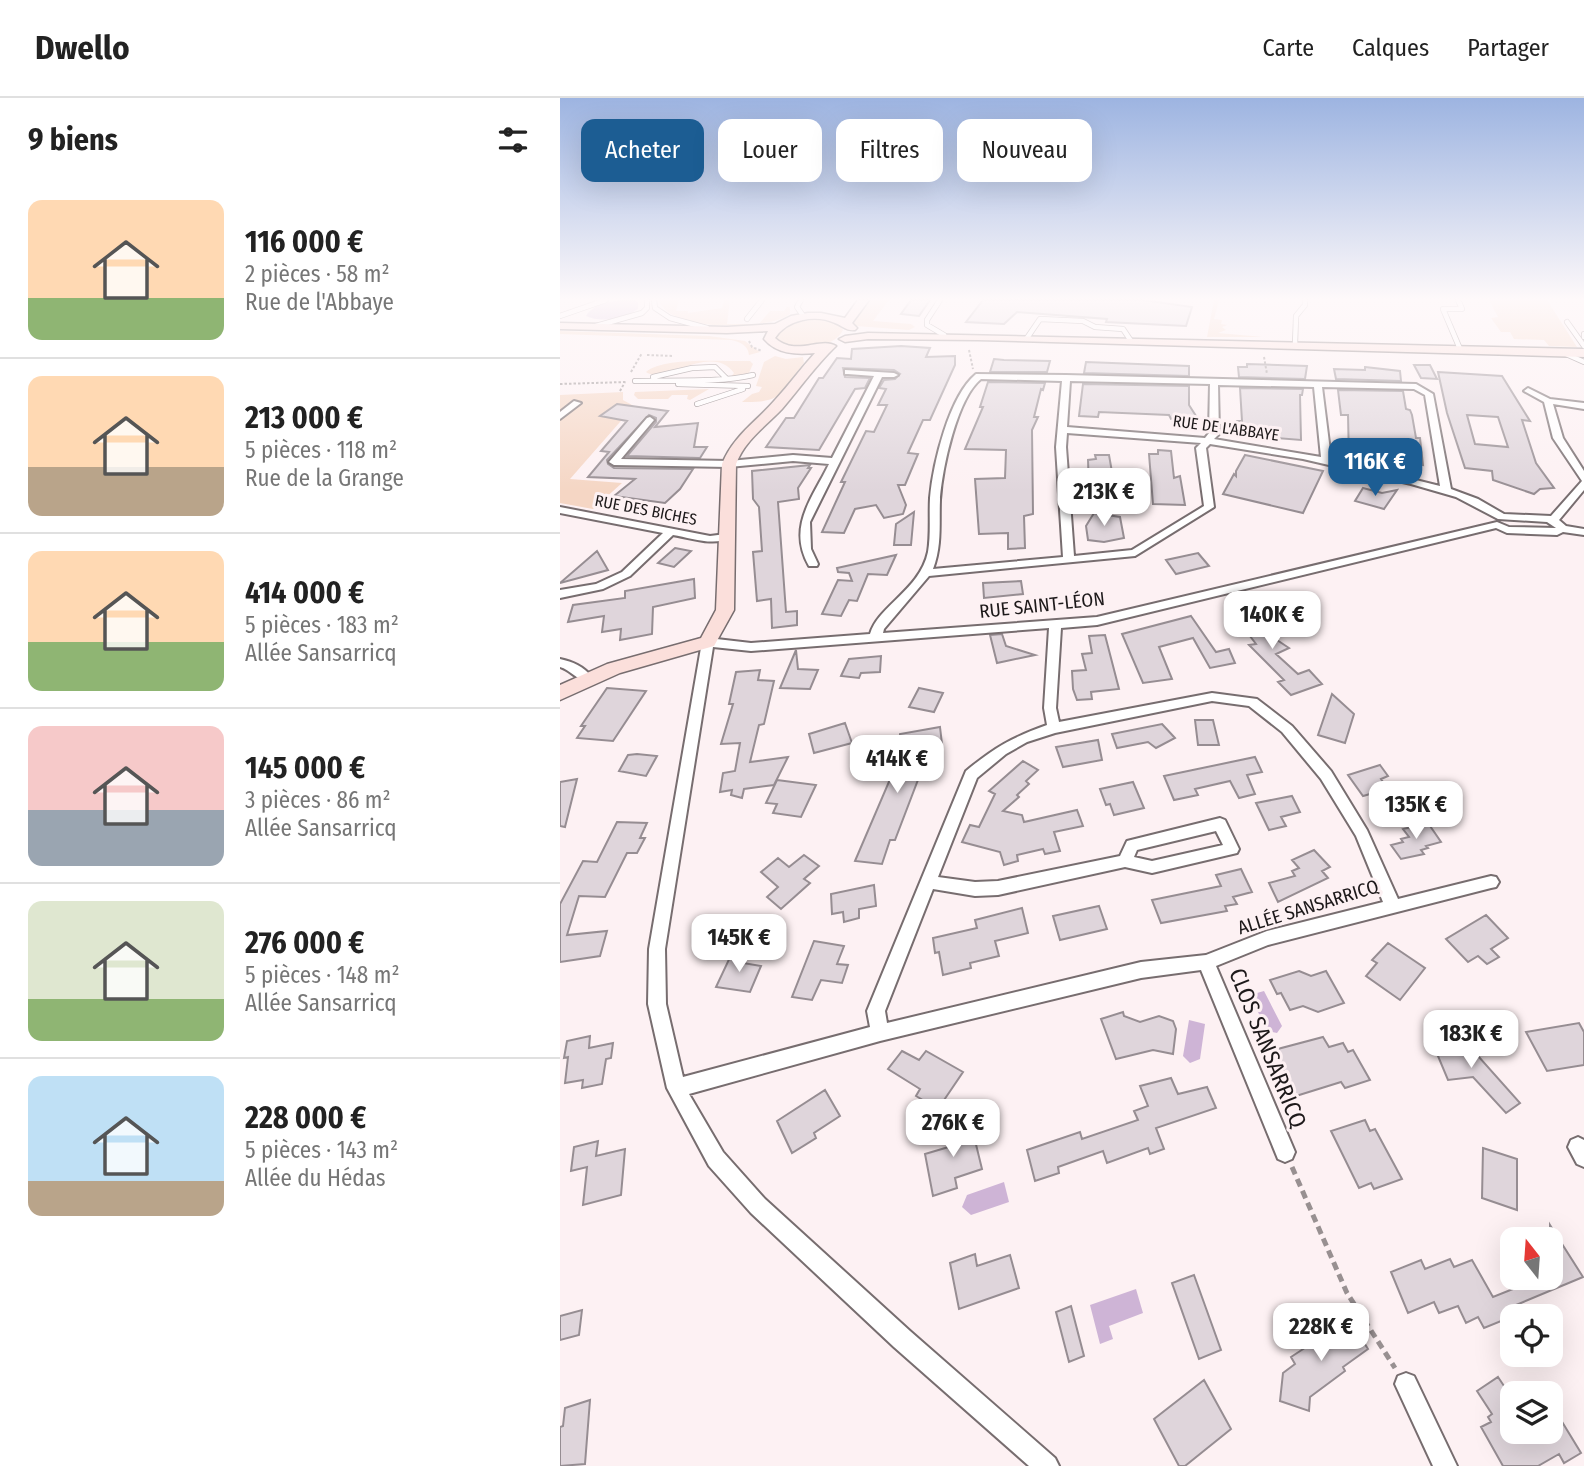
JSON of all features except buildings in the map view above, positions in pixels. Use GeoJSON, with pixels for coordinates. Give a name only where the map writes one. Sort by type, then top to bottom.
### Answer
{"type":"FeatureCollection","features":[{"type":"Feature","properties":{"kind":"main road"},"geometry":{"type":"LineString","coordinates":[[560,693],[586,677],[636,660],[708,642],[725,610],[729,464],[734,449],[777,407],[803,364]]}},
{"type":"Feature","properties":{"kind":"street"},"geometry":{"type":"LineString","coordinates":[[848,372],[894,375]]}},
{"type":"Feature","properties":{"kind":"street"},"geometry":{"type":"LineString","coordinates":[[813,564],[806,549],[805,522],[878,374]]}},
{"type":"Feature","properties":{"kind":"street"},"geometry":{"type":"LineString","coordinates":[[875,639],[878,628],[925,573],[932,559],[936,491],[950,431],[970,381],[979,376],[1416,387],[1429,394],[1446,489]]}},
{"type":"Feature","properties":{"kind":"street"},"geometry":{"type":"LineString","coordinates":[[1066,377],[1062,430],[1069,560]]}},
{"type":"Feature","properties":{"kind":"street"},"geometry":{"type":"LineString","coordinates":[[925,573],[1135,553],[1209,507],[1201,448],[1214,434],[1214,380]]}},
{"type":"Feature","properties":{"kind":"street"},"geometry":{"type":"LineString","coordinates":[[1318,385],[1326,459]]}},
{"type":"Feature","properties":{"kind":"street"},"geometry":{"type":"LineString","coordinates":[[1528,391],[1548,401],[1584,405]]}},
{"type":"Feature","properties":{"kind":"street"},"geometry":{"type":"LineString","coordinates":[[1499,521],[1507,530],[1557,532],[1557,525],[1584,481],[1558,438],[1548,401]]}},
{"type":"Feature","properties":{"kind":"street"},"geometry":{"type":"LineString","coordinates":[[560,416],[577,403]]}},
{"type":"Feature","properties":{"kind":"street"},"geometry":{"type":"LineString","coordinates":[[650,420],[614,462],[729,464],[793,458],[834,461]]}},
{"type":"Feature","properties":{"kind":"street","name":"RUE DE L'ABBAYE"},"geometry":{"type":"LineString","coordinates":[[1062,430],[1145,432],[1208,439],[1326,459],[1446,489],[1499,521]]}},
{"type":"Feature","properties":{"kind":"street","name":"RUE DES BICHES"},"geometry":{"type":"LineString","coordinates":[[560,510],[670,532],[710,538],[726,537]]}},
{"type":"Feature","properties":{"kind":"street","name":"RUE SAINT-LÉON"},"geometry":{"type":"LineString","coordinates":[[708,642],[751,647],[1097,621],[1499,521]]}},
{"type":"Feature","properties":{"kind":"street"},"geometry":{"type":"LineString","coordinates":[[1557,525],[1584,532]]}},
{"type":"Feature","properties":{"kind":"street"},"geometry":{"type":"LineString","coordinates":[[560,594],[599,587],[626,574],[670,532]]}},
{"type":"Feature","properties":{"kind":"street"},"geometry":{"type":"LineString","coordinates":[[1054,728],[1050,708],[1055,626]]}},
{"type":"Feature","properties":{"kind":"street"},"geometry":{"type":"LineString","coordinates":[[708,642],[678,809],[657,949],[657,1003],[676,1088],[716,1159],[758,1206],[902,1339],[1047,1466]]}},
{"type":"Feature","properties":{"kind":"street"},"geometry":{"type":"LineString","coordinates":[[560,663],[572,666],[586,677]]}},
{"type":"Feature","properties":{"kind":"street","name":"ALLÉE SANSARRICQ"},"geometry":{"type":"LineString","coordinates":[[676,1088],[880,1033],[1141,970],[1206,962],[1267,938],[1392,906],[1362,834],[1326,775],[1287,729],[1252,702],[1212,697],[1054,728],[1022,739],[1001,750],[971,775],[930,883],[876,1011],[880,1033]]}},
{"type":"Feature","properties":{"kind":"street"},"geometry":{"type":"LineString","coordinates":[[930,883],[975,889],[998,888],[1125,860],[1152,867],[1232,849],[1220,824],[1132,845],[1125,860]]}},
{"type":"Feature","properties":{"kind":"street"},"geometry":{"type":"LineString","coordinates":[[1392,906],[1491,881]]}},
{"type":"Feature","properties":{"kind":"street","name":"CLOS SANSARRICQ"},"geometry":{"type":"LineString","coordinates":[[1206,962],[1285,1152]]}},
{"type":"Feature","properties":{"kind":"street"},"geometry":{"type":"LineString","coordinates":[[1406,1384],[1445,1466]]}},
{"type":"Feature","properties":{"kind":"lane"},"geometry":{"type":"LineString","coordinates":[[635,381],[692,368],[715,367],[727,379]]}},
{"type":"Feature","properties":{"kind":"lane"},"geometry":{"type":"LineString","coordinates":[[635,381],[753,376]]}},
{"type":"Feature","properties":{"kind":"lane"},"geometry":{"type":"LineString","coordinates":[[635,381],[748,387],[697,404]]}},
{"type":"Feature","properties":{"kind":"path"},"geometry":{"type":"LineString","coordinates":[[972,364],[979,376]]}},
{"type":"Feature","properties":{"kind":"path"},"geometry":{"type":"LineString","coordinates":[[560,383],[635,381]]}},
{"type":"Feature","properties":{"kind":"path"},"geometry":{"type":"LineString","coordinates":[[1285,1152],[1347,1293],[1406,1384]]}},
{"type":"Feature","properties":{"kind":"shaded area"},"geometry":{"type":"Polygon","coordinates":[[[666,364],[695,364],[654,375],[646,372],[666,364]]]}},
{"type":"Feature","properties":{"kind":"shaded area"},"geometry":{"type":"Polygon","coordinates":[[[720,364],[753,364],[748,375],[731,377],[734,373],[720,364]]]}},
{"type":"Feature","properties":{"kind":"shaded area"},"geometry":{"type":"Polygon","coordinates":[[[763,364],[803,364],[785,389],[774,398],[742,402],[759,392],[762,387],[756,386],[763,364]]]}},
{"type":"Feature","properties":{"kind":"shaded area"},"geometry":{"type":"Polygon","coordinates":[[[709,389],[690,400],[687,399],[688,395],[672,395],[668,399],[638,399],[634,395],[635,392],[709,389]]]}},
{"type":"Feature","properties":{"kind":"shaded area"},"geometry":{"type":"Polygon","coordinates":[[[623,392],[623,400],[634,406],[570,479],[622,483],[593,509],[560,503],[560,395],[623,392]]]}},
{"type":"Feature","properties":{"kind":"shaded area"},"geometry":{"type":"Polygon","coordinates":[[[1264,991],[1282,1026],[1277,1033],[1267,1031],[1250,995],[1264,991]]]}},
{"type":"Feature","properties":{"kind":"shaded area"},"geometry":{"type":"Polygon","coordinates":[[[1189,1020],[1205,1024],[1200,1059],[1190,1063],[1183,1056],[1189,1020]]]}},
{"type":"Feature","properties":{"kind":"shaded area"},"geometry":{"type":"Polygon","coordinates":[[[1004,1182],[1009,1202],[971,1215],[962,1207],[967,1195],[1004,1182]]]}},
{"type":"Feature","properties":{"kind":"shaded area"},"geometry":{"type":"Polygon","coordinates":[[[1136,1289],[1143,1313],[1109,1326],[1113,1339],[1100,1344],[1090,1305],[1136,1289]]]}}]}
